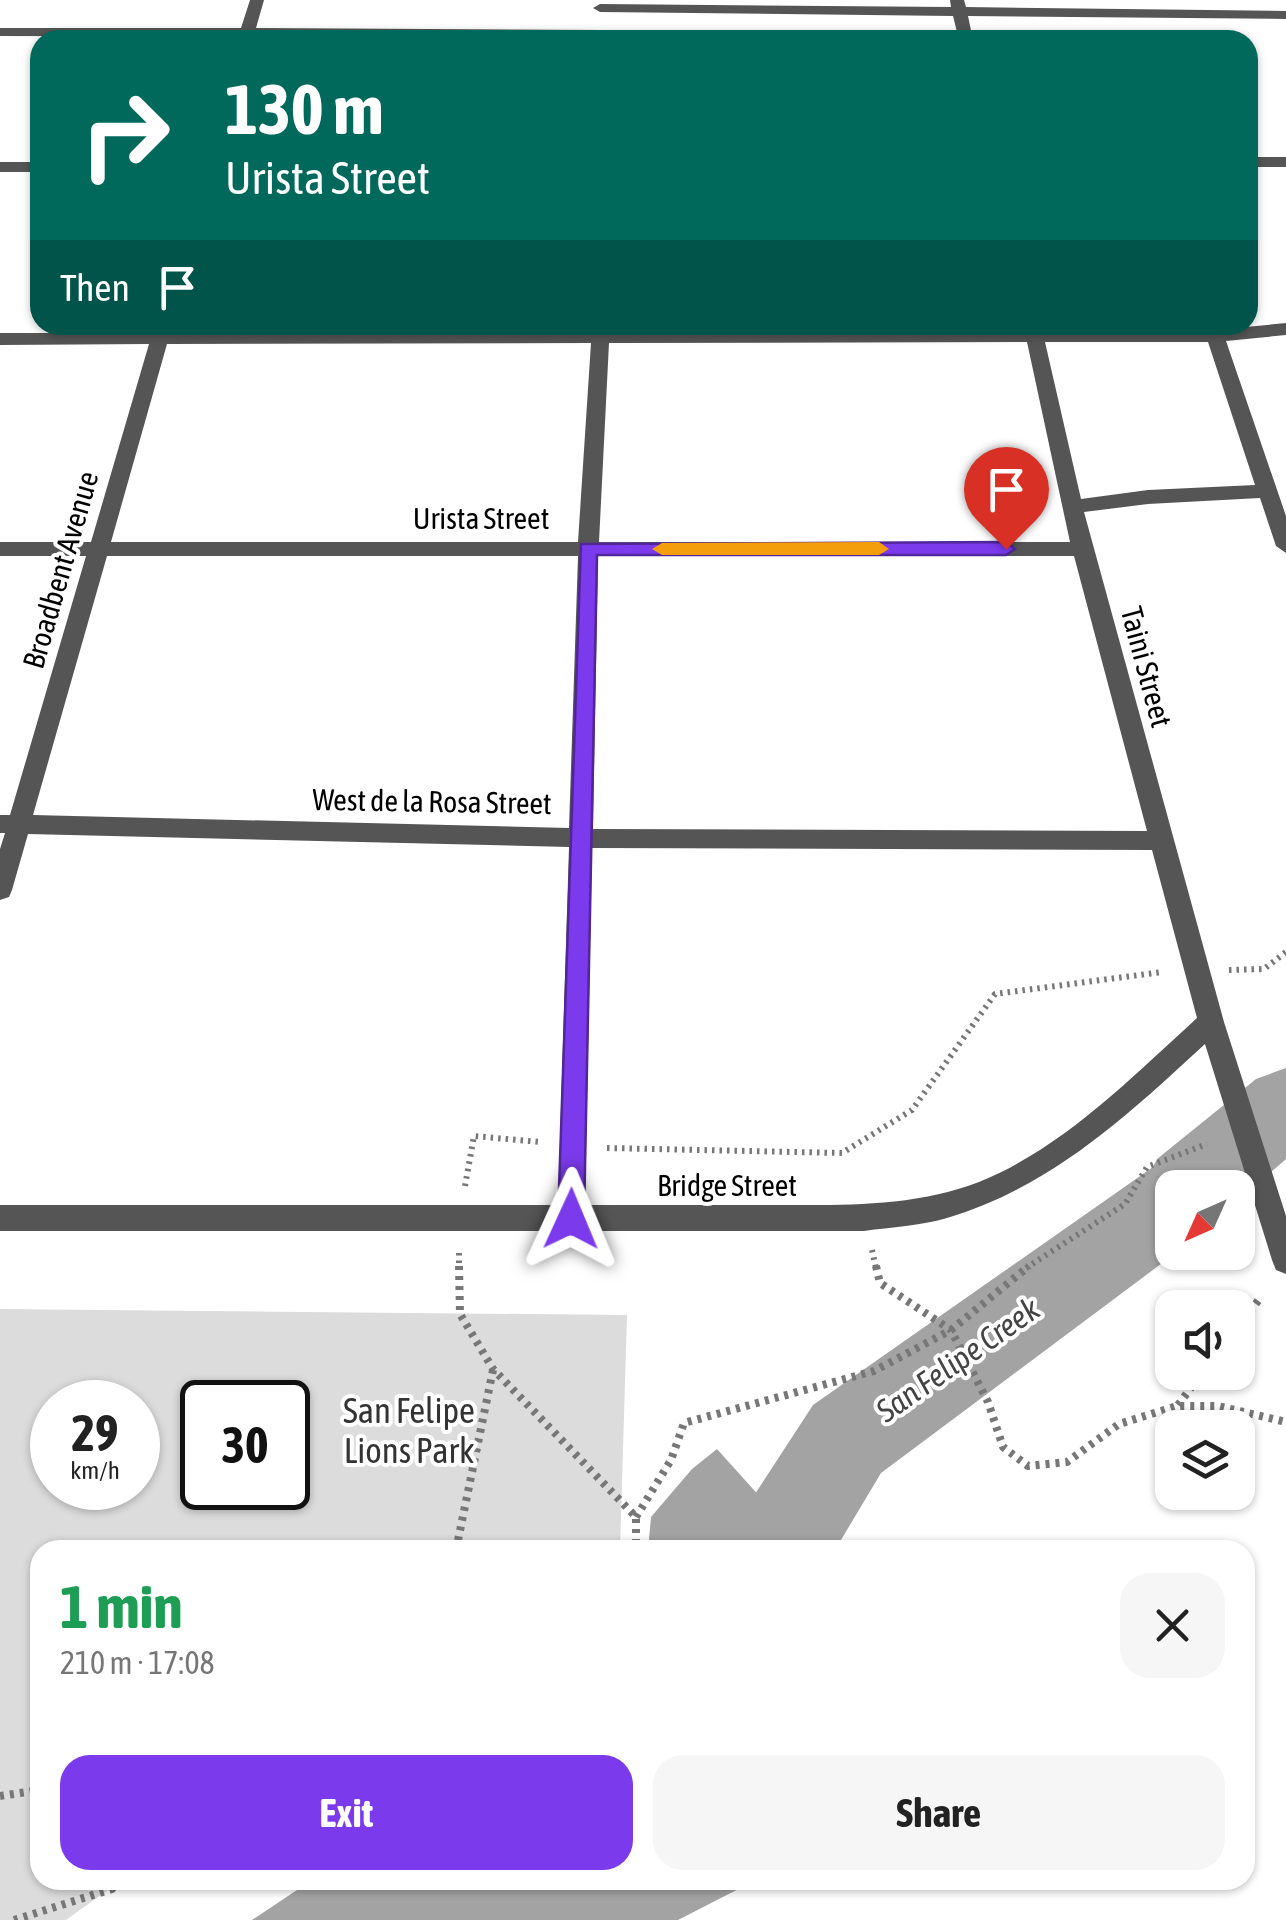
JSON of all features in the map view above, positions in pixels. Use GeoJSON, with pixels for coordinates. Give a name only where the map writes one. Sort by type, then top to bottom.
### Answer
{"type":"FeatureCollection","features":[{"type":"Feature","properties":{"kind":"street"},"geometry":{"type":"LineString","coordinates":[[248,30],[257,0]]}},
{"type":"Feature","properties":{"kind":"street"},"geometry":{"type":"LineString","coordinates":[[600,30],[601,4],[958,6],[1286,16]]}},
{"type":"Feature","properties":{"kind":"street"},"geometry":{"type":"LineString","coordinates":[[0,32],[30,32]]}},
{"type":"Feature","properties":{"kind":"street"},"geometry":{"type":"LineString","coordinates":[[1258,162],[1286,162]]}},
{"type":"Feature","properties":{"kind":"street"},"geometry":{"type":"LineString","coordinates":[[0,167],[30,167]]}},
{"type":"Feature","properties":{"kind":"street"},"geometry":{"type":"LineString","coordinates":[[1258,332],[1286,329]]}},
{"type":"Feature","properties":{"kind":"street"},"geometry":{"type":"LineString","coordinates":[[0,339],[128,335]]}},
{"type":"Feature","properties":{"kind":"street","name":"Broadbent Avenue"},"geometry":{"type":"LineString","coordinates":[[0,890],[10,824],[98,549],[160,335]]}},
{"type":"Feature","properties":{"kind":"street"},"geometry":{"type":"LineString","coordinates":[[571,1219],[588,549],[601,335]]}},
{"type":"Feature","properties":{"kind":"street","name":"Taini Street"},"geometry":{"type":"LineString","coordinates":[[1034,335],[1082,549],[1212,1022],[1285,1256]]}},
{"type":"Feature","properties":{"kind":"street"},"geometry":{"type":"LineString","coordinates":[[1185,335],[1225,335]]}},
{"type":"Feature","properties":{"kind":"street"},"geometry":{"type":"LineString","coordinates":[[1215,336],[1286,546]]}},
{"type":"Feature","properties":{"kind":"street"},"geometry":{"type":"LineString","coordinates":[[1073,507],[1148,497],[1267,491]]}},
{"type":"Feature","properties":{"kind":"street","name":"Urista Street"},"geometry":{"type":"LineString","coordinates":[[0,549],[1082,549]]}},
{"type":"Feature","properties":{"kind":"street","name":"West de la Rosa Street"},"geometry":{"type":"LineString","coordinates":[[10,824],[580,838],[1162,841]]}},
{"type":"Feature","properties":{"kind":"street","name":"Bridge Street"},"geometry":{"type":"LineString","coordinates":[[0,1218],[864,1218],[948,1206],[1022,1176],[1086,1133],[1212,1022]]}},
{"type":"Feature","properties":{"kind":"path"},"geometry":{"type":"LineString","coordinates":[[636,1517],[493,1369],[460,1314],[459,1218],[474,1136],[572,1144],[842,1152],[912,1110],[995,994],[1198,971],[1264,969],[1286,952]]}},
{"type":"Feature","properties":{"kind":"path"},"geometry":{"type":"LineString","coordinates":[[636,1540],[636,1517],[671,1460],[684,1423],[874,1370],[951,1330],[1009,1279],[1126,1204],[1147,1167],[1207,1144]]}},
{"type":"Feature","properties":{"kind":"path"},"geometry":{"type":"LineString","coordinates":[[864,1218],[880,1282],[951,1330],[988,1402],[1003,1448],[1028,1466],[1067,1462],[1119,1424],[1178,1406],[1218,1406],[1286,1422]]}},
{"type":"Feature","properties":{"kind":"path"},"geometry":{"type":"LineString","coordinates":[[1255,1305],[1260,1298]]}},
{"type":"Feature","properties":{"kind":"path"},"geometry":{"type":"LineString","coordinates":[[458,1540],[493,1369]]}},
{"type":"Feature","properties":{"kind":"path"},"geometry":{"type":"LineString","coordinates":[[1178,1406],[1190,1390]]}},
{"type":"Feature","properties":{"kind":"path"},"geometry":{"type":"LineString","coordinates":[[0,1796],[30,1792]]}},
{"type":"Feature","properties":{"kind":"path"},"geometry":{"type":"LineString","coordinates":[[14,1920],[112,1890]]}},
{"type":"Feature","properties":{"kind":"green space","name":"San Felipe Lions Park"},"geometry":{"type":"Polygon","coordinates":[[[0,1309],[627,1315],[620,1540],[30,1540],[30,1890],[108,1890],[66,1920],[0,1920],[0,1309]]]}},
{"type":"Feature","properties":{"kind":"shaded area"},"geometry":{"type":"Polygon","coordinates":[[[717,1449],[799,1540],[649,1540],[651,1517],[692,1469],[717,1449]]]}},
{"type":"Feature","properties":{"kind":"shaded area"},"geometry":{"type":"Polygon","coordinates":[[[297,1890],[736,1890],[678,1920],[252,1920],[297,1890]]]}},
{"type":"Feature","properties":{"kind":"waterway","name":"San Felipe Creek"},"geometry":{"type":"LineString","coordinates":[[1210,1170],[1286,1106]]}},
{"type":"Feature","properties":{"kind":"waterway","name":"San Felipe Creek"},"geometry":{"type":"LineString","coordinates":[[784,1540],[847,1439],[1109,1253],[1155,1215]]}},
{"type":"Feature","properties":{"kind":"slow traffic"},"geometry":{"type":"LineString","coordinates":[[662,549],[879,549]]}},
{"type":"Feature","properties":{"kind":"route"},"geometry":{"type":"LineString","coordinates":[[571,1219],[588,549],[1006,549]]}}]}
